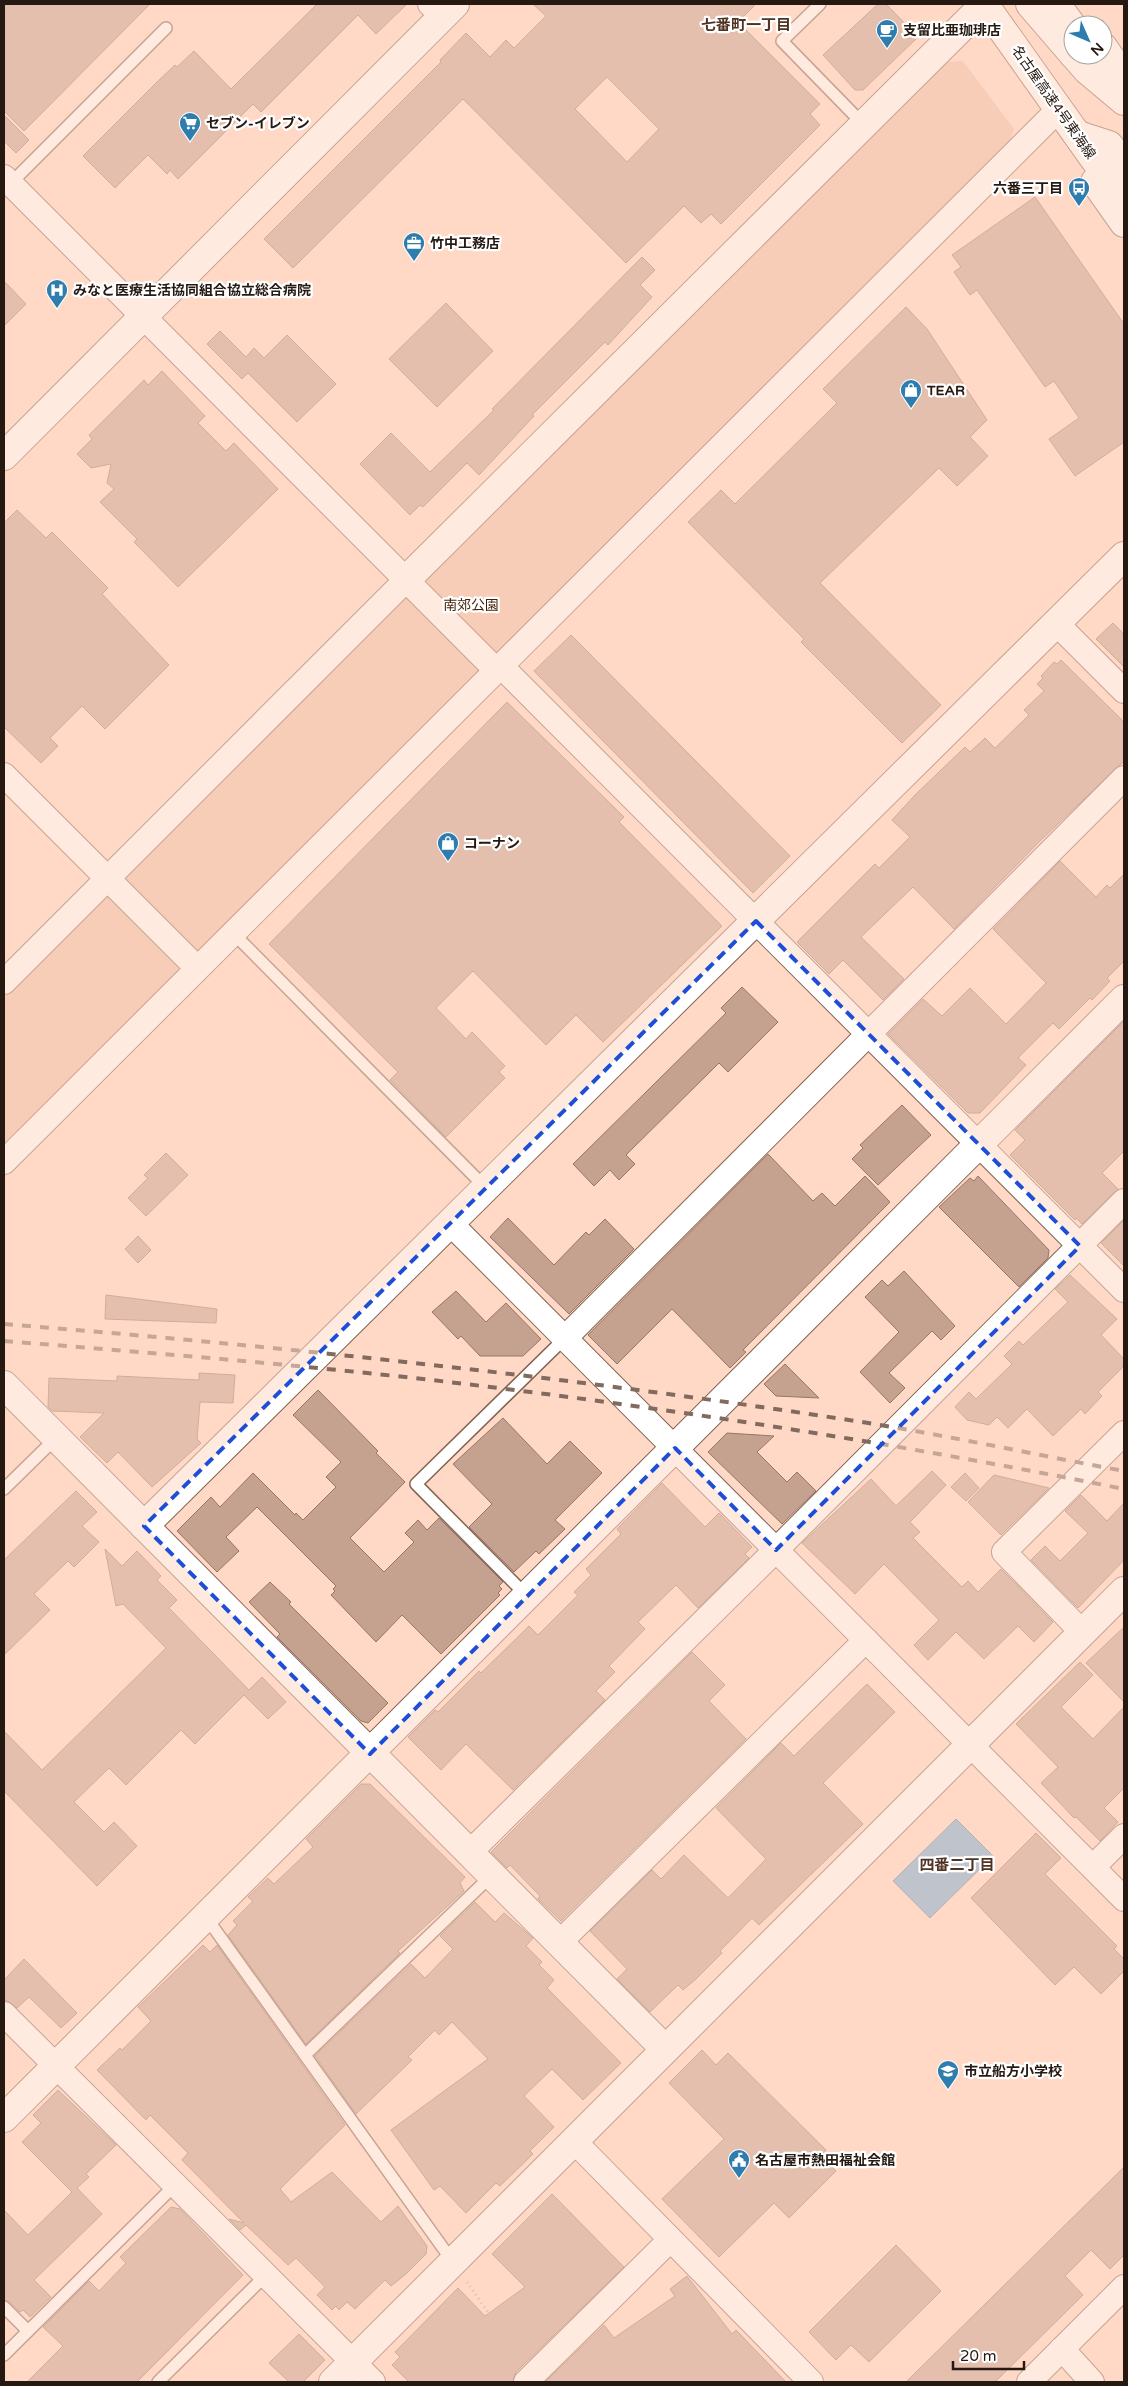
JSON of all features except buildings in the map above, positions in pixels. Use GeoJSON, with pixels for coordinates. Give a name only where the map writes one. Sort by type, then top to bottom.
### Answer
{"type":"FeatureCollection","features":[{"type":"Feature","properties":{"kind":"main road"},"geometry":{"type":"LineString","coordinates":[[1030,4],[1063,42]]}},
{"type":"Feature","properties":{"kind":"main road"},"geometry":{"type":"LineString","coordinates":[[1056,4],[1064,15]]}},
{"type":"Feature","properties":{"kind":"main road"},"geometry":{"type":"LineString","coordinates":[[1072,4],[1080,15]]}},
{"type":"Feature","properties":{"kind":"main road"},"geometry":{"type":"LineString","coordinates":[[406,580],[864,125],[976,7],[1050,118],[1124,223]]}},
{"type":"Feature","properties":{"kind":"main road","name":"名古屋高速4号東海線"},"geometry":{"type":"LineString","coordinates":[[976,7],[1078,135],[1124,201]]}},
{"type":"Feature","properties":{"kind":"main road"},"geometry":{"type":"LineString","coordinates":[[4,456],[143,317],[442,8]]}},
{"type":"Feature","properties":{"kind":"main road"},"geometry":{"type":"LineString","coordinates":[[1113,64],[1124,100]]}},
{"type":"Feature","properties":{"kind":"main road"},"geometry":{"type":"LineString","coordinates":[[1083,65],[1124,100]]}},
{"type":"Feature","properties":{"kind":"main road"},"geometry":{"type":"LineString","coordinates":[[1078,135],[1109,145],[1124,166]]}},
{"type":"Feature","properties":{"kind":"main road"},"geometry":{"type":"LineString","coordinates":[[144,1526],[1124,556]]}},
{"type":"Feature","properties":{"kind":"main road"},"geometry":{"type":"LineString","coordinates":[[4,2118],[1124,999]]}},
{"type":"Feature","properties":{"kind":"main road"},"geometry":{"type":"LineString","coordinates":[[4,1385],[665,2050]]}},
{"type":"Feature","properties":{"kind":"main road"},"geometry":{"type":"LineString","coordinates":[[333,2382],[1124,1591]]}},
{"type":"Feature","properties":{"kind":"street"},"geometry":{"type":"LineString","coordinates":[[4,1162],[1050,118]]}},
{"type":"Feature","properties":{"kind":"street"},"geometry":{"type":"LineString","coordinates":[[7,180],[406,580],[499,668],[756,921],[1124,1290]]}},
{"type":"Feature","properties":{"kind":"street"},"geometry":{"type":"LineString","coordinates":[[4,982],[406,580]]}},
{"type":"Feature","properties":{"kind":"street"},"geometry":{"type":"LineString","coordinates":[[1056,623],[1124,691]]}},
{"type":"Feature","properties":{"kind":"street"},"geometry":{"type":"LineString","coordinates":[[4,775],[197,968]]}},
{"type":"Feature","properties":{"kind":"street"},"geometry":{"type":"LineString","coordinates":[[565,1338],[1124,778]]}},
{"type":"Feature","properties":{"kind":"street"},"geometry":{"type":"LineString","coordinates":[[469,1852],[776,1550],[1124,1201]]}},
{"type":"Feature","properties":{"kind":"street"},"geometry":{"type":"LineString","coordinates":[[450,1224],[1124,1899]]}},
{"type":"Feature","properties":{"kind":"street"},"geometry":{"type":"LineString","coordinates":[[1082,1632],[1004,1552],[1124,1433]]}},
{"type":"Feature","properties":{"kind":"street"},"geometry":{"type":"LineString","coordinates":[[559,1943],[866,1640]]}},
{"type":"Feature","properties":{"kind":"street"},"geometry":{"type":"LineString","coordinates":[[1093,1867],[1124,1836]]}},
{"type":"Feature","properties":{"kind":"street"},"geometry":{"type":"LineString","coordinates":[[4,2014],[373,2382]]}},
{"type":"Feature","properties":{"kind":"street"},"geometry":{"type":"LineString","coordinates":[[574,2141],[811,2382]]}},
{"type":"Feature","properties":{"kind":"street"},"geometry":{"type":"LineString","coordinates":[[532,2380],[670,2240]]}},
{"type":"Feature","properties":{"kind":"street"},"geometry":{"type":"LineString","coordinates":[[1029,2382],[1124,2287]]}},
{"type":"Feature","properties":{"kind":"street"},"geometry":{"type":"LineString","coordinates":[[1062,2349],[1092,2382]]}},
{"type":"Feature","properties":{"kind":"lane"},"geometry":{"type":"LineString","coordinates":[[820,4],[782,41],[864,125]]}},
{"type":"Feature","properties":{"kind":"lane"},"geometry":{"type":"LineString","coordinates":[[7,180],[166,28]]}},
{"type":"Feature","properties":{"kind":"lane"},"geometry":{"type":"LineString","coordinates":[[233,933],[486,1188]]}},
{"type":"Feature","properties":{"kind":"lane"},"geometry":{"type":"LineString","coordinates":[[527,1596],[416,1484],[565,1338]]}},
{"type":"Feature","properties":{"kind":"lane"},"geometry":{"type":"LineString","coordinates":[[4,1489],[56,1437]]}},
{"type":"Feature","properties":{"kind":"lane"},"geometry":{"type":"LineString","coordinates":[[305,2055],[492,1875]]}},
{"type":"Feature","properties":{"kind":"lane"},"geometry":{"type":"LineString","coordinates":[[206,1917],[454,2262]]}},
{"type":"Feature","properties":{"kind":"lane"},"geometry":{"type":"LineString","coordinates":[[4,2355],[176,2185]]}},
{"type":"Feature","properties":{"kind":"lane"},"geometry":{"type":"LineString","coordinates":[[158,2382],[266,2275]]}},
{"type":"Feature","properties":{"kind":"lane"},"geometry":{"type":"LineString","coordinates":[[4,2307],[28,2331]]}},
{"type":"Feature","properties":{"kind":"path"},"geometry":{"type":"LineString","coordinates":[[454,2262],[532,2380]]}},
{"type":"Feature","properties":{"kind":"highlighted area"},"geometry":{"type":"Polygon","coordinates":[[[756,921],[1080,1246],[776,1550],[675,1448],[370,1754],[144,1526],[756,921]]]}},
{"type":"Feature","properties":{"kind":"green space","name":"南郊公園"},"geometry":{"type":"Polygon","coordinates":[[[963,61],[1014,129],[1010,142],[4,1144],[4,997],[942,62],[963,61]]]}},
{"type":"Feature","properties":{"kind":"water"},"geometry":{"type":"Polygon","coordinates":[[[956,1819],[993,1856],[930,1918],[893,1881],[956,1819]]]}},
{"type":"Feature","properties":{"kind":"railway"},"geometry":{"type":"LineString","coordinates":[[4,1324],[434,1365],[648,1391],[895,1427],[1124,1471]]}},
{"type":"Feature","properties":{"kind":"railway"},"geometry":{"type":"LineString","coordinates":[[4,1341],[308,1367],[570,1397],[887,1445],[1124,1489]]}},
{"type":"Feature","properties":{"kind":"place","name":"支留比亜珈琲店"},"geometry":{"type":"Point","coordinates":[887,49]}},
{"type":"Feature","properties":{"kind":"place","name":"セブン-イレブン"},"geometry":{"type":"Point","coordinates":[190,142]}},
{"type":"Feature","properties":{"kind":"place","name":"六番三丁目"},"geometry":{"type":"Point","coordinates":[1079,207]}},
{"type":"Feature","properties":{"kind":"place","name":"竹中工務店"},"geometry":{"type":"Point","coordinates":[414,262]}},
{"type":"Feature","properties":{"kind":"place","name":"みなと医療生活協同組合協立総合病院"},"geometry":{"type":"Point","coordinates":[57,309]}},
{"type":"Feature","properties":{"kind":"place","name":"TEAR"},"geometry":{"type":"Point","coordinates":[911,409]}},
{"type":"Feature","properties":{"kind":"place","name":"コーナン"},"geometry":{"type":"Point","coordinates":[448,862]}},
{"type":"Feature","properties":{"kind":"place","name":"市立船方小学校"},"geometry":{"type":"Point","coordinates":[948,2090]}},
{"type":"Feature","properties":{"kind":"place","name":"名古屋市熱田福祉会館"},"geometry":{"type":"Point","coordinates":[739,2179]}},
{"type":"Feature","properties":{"kind":"district","name":"七番町一丁目"},"geometry":{"type":"Point","coordinates":[746,25]}},
{"type":"Feature","properties":{"kind":"district","name":"四番二丁目"},"geometry":{"type":"Point","coordinates":[957,1865]}}]}
